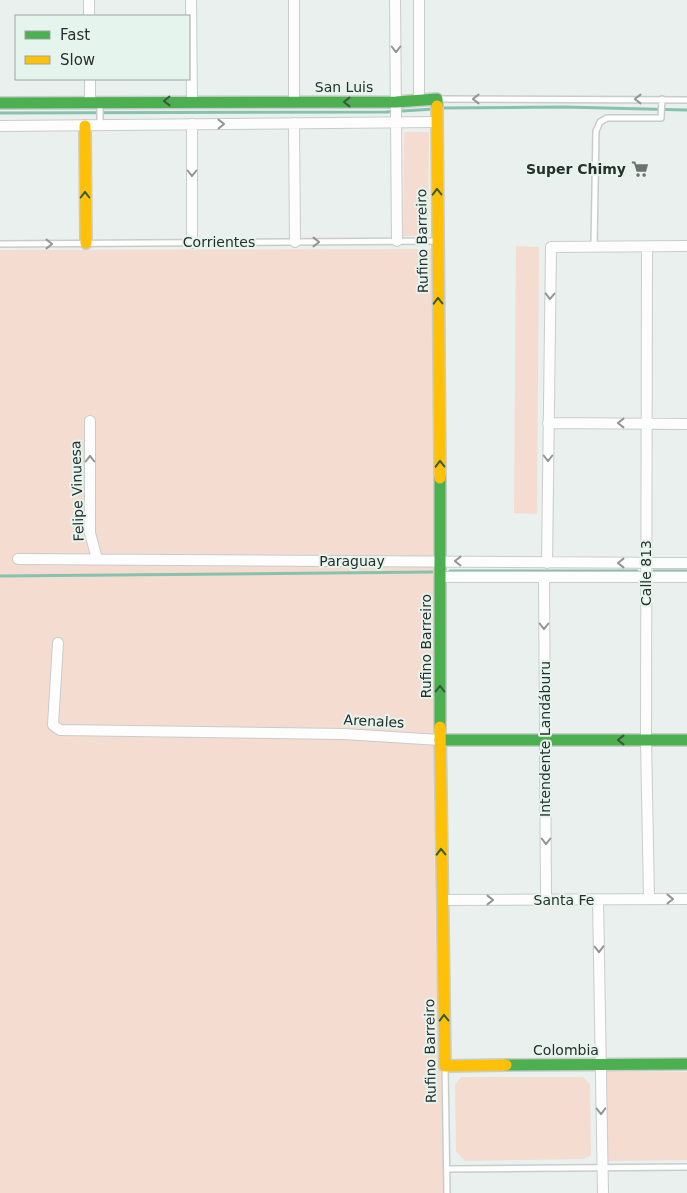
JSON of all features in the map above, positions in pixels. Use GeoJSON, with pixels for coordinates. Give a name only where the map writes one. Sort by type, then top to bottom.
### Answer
{"type":"FeatureCollection","features":[{"type":"Feature","properties":{"kind":"street"},"geometry":{"type":"LineString","coordinates":[[89,0],[89,15]]}},
{"type":"Feature","properties":{"kind":"street"},"geometry":{"type":"LineString","coordinates":[[191,0],[192,101]]}},
{"type":"Feature","properties":{"kind":"street"},"geometry":{"type":"LineString","coordinates":[[294,0],[294,102]]}},
{"type":"Feature","properties":{"kind":"street","name":"Rufino Barreiro"},"geometry":{"type":"LineString","coordinates":[[395,0],[397,242]]}},
{"type":"Feature","properties":{"kind":"street"},"geometry":{"type":"LineString","coordinates":[[418,0],[419,99]]}},
{"type":"Feature","properties":{"kind":"street"},"geometry":{"type":"LineString","coordinates":[[90,80],[95,102]]}},
{"type":"Feature","properties":{"kind":"street","name":"San Luis"},"geometry":{"type":"LineString","coordinates":[[0,103],[192,101],[396,102],[437,99]]}},
{"type":"Feature","properties":{"kind":"street","name":"Rufino Barreiro"},"geometry":{"type":"LineString","coordinates":[[437,99],[441,577],[440,740],[445,1066]]}},
{"type":"Feature","properties":{"kind":"street"},"geometry":{"type":"LineString","coordinates":[[0,126],[436,122]]}},
{"type":"Feature","properties":{"kind":"street"},"geometry":{"type":"LineString","coordinates":[[294,123],[295,242]]}},
{"type":"Feature","properties":{"kind":"street"},"geometry":{"type":"LineString","coordinates":[[192,124],[192,243]]}},
{"type":"Feature","properties":{"kind":"street"},"geometry":{"type":"LineString","coordinates":[[85,126],[86,243]]}},
{"type":"Feature","properties":{"kind":"street"},"geometry":{"type":"LineString","coordinates":[[547,563],[550,247],[687,246]]}},
{"type":"Feature","properties":{"kind":"street","name":"Calle 813"},"geometry":{"type":"LineString","coordinates":[[647,247],[646,740],[649,900]]}},
{"type":"Feature","properties":{"kind":"street","name":"Felipe Vinuesa"},"geometry":{"type":"LineString","coordinates":[[90,421],[90,533],[97,559]]}},
{"type":"Feature","properties":{"kind":"street"},"geometry":{"type":"LineString","coordinates":[[548,423],[687,424]]}},
{"type":"Feature","properties":{"kind":"street","name":"Paraguay"},"geometry":{"type":"LineString","coordinates":[[18,559],[687,563]]}},
{"type":"Feature","properties":{"kind":"street"},"geometry":{"type":"LineString","coordinates":[[441,577],[687,577]]}},
{"type":"Feature","properties":{"kind":"street","name":"Intendente Landáburu"},"geometry":{"type":"LineString","coordinates":[[544,578],[546,900]]}},
{"type":"Feature","properties":{"kind":"street","name":"Arenales"},"geometry":{"type":"LineString","coordinates":[[58,643],[52,711],[53,725],[60,730],[344,734],[440,740],[687,740]]}},
{"type":"Feature","properties":{"kind":"street","name":"Santa Fe"},"geometry":{"type":"LineString","coordinates":[[442,900],[687,899]]}},
{"type":"Feature","properties":{"kind":"street"},"geometry":{"type":"LineString","coordinates":[[598,900],[603,1193]]}},
{"type":"Feature","properties":{"kind":"street","name":"Colombia"},"geometry":{"type":"LineString","coordinates":[[445,1066],[687,1064]]}},
{"type":"Feature","properties":{"kind":"lane","name":"San Luis"},"geometry":{"type":"LineString","coordinates":[[437,99],[687,100]]}},
{"type":"Feature","properties":{"kind":"lane"},"geometry":{"type":"LineString","coordinates":[[594,247],[596,131],[600,122],[608,118],[661,118],[662,100]]}},
{"type":"Feature","properties":{"kind":"lane"},"geometry":{"type":"LineString","coordinates":[[95,102],[100,126]]}},
{"type":"Feature","properties":{"kind":"lane","name":"Corrientes"},"geometry":{"type":"LineString","coordinates":[[0,244],[437,241]]}},
{"type":"Feature","properties":{"kind":"lane","name":"Rufino Barreiro"},"geometry":{"type":"LineString","coordinates":[[445,1066],[447,1193]]}},
{"type":"Feature","properties":{"kind":"lane"},"geometry":{"type":"LineString","coordinates":[[448,1168],[687,1167]]}},
{"type":"Feature","properties":{"kind":"shaded area"},"geometry":{"type":"Polygon","coordinates":[[[404,132],[429,132],[428,236],[403,236],[404,132]]]}},
{"type":"Feature","properties":{"kind":"shaded area"},"geometry":{"type":"Polygon","coordinates":[[[516,246],[539,247],[537,514],[514,513],[516,246]]]}},
{"type":"Feature","properties":{"kind":"shaded area"},"geometry":{"type":"Polygon","coordinates":[[[432,249],[435,909],[445,1193],[0,1193],[0,250],[432,249]]]}},
{"type":"Feature","properties":{"kind":"shaded area"},"geometry":{"type":"Polygon","coordinates":[[[605,1071],[687,1072],[687,1160],[607,1161],[605,1071]]]}},
{"type":"Feature","properties":{"kind":"shaded area"},"geometry":{"type":"Polygon","coordinates":[[[461,1077],[583,1077],[590,1084],[591,1155],[584,1159],[465,1161],[456,1151],[455,1085],[461,1077]]]}},
{"type":"Feature","properties":{"kind":"waterway"},"geometry":{"type":"LineString","coordinates":[[440,108],[564,107],[687,110]]}},
{"type":"Feature","properties":{"kind":"waterway"},"geometry":{"type":"LineString","coordinates":[[0,113],[386,112],[434,109]]}},
{"type":"Feature","properties":{"kind":"waterway"},"geometry":{"type":"LineString","coordinates":[[450,571],[637,571]]}},
{"type":"Feature","properties":{"kind":"waterway"},"geometry":{"type":"LineString","coordinates":[[654,571],[687,571]]}},
{"type":"Feature","properties":{"kind":"waterway"},"geometry":{"type":"LineString","coordinates":[[0,576],[432,572]]}},
{"type":"Feature","properties":{"kind":"traffic: fast"},"geometry":{"type":"LineString","coordinates":[[0,103],[396,102],[437,99],[437,106]]}},
{"type":"Feature","properties":{"kind":"traffic: fast"},"geometry":{"type":"LineString","coordinates":[[440,478],[440,727]]}},
{"type":"Feature","properties":{"kind":"traffic: fast"},"geometry":{"type":"LineString","coordinates":[[440,740],[687,740]]}},
{"type":"Feature","properties":{"kind":"traffic: fast"},"geometry":{"type":"LineString","coordinates":[[506,1065],[687,1064]]}},
{"type":"Feature","properties":{"kind":"traffic: slow"},"geometry":{"type":"LineString","coordinates":[[437,106],[440,478]]}},
{"type":"Feature","properties":{"kind":"traffic: slow"},"geometry":{"type":"LineString","coordinates":[[85,126],[86,243]]}},
{"type":"Feature","properties":{"kind":"traffic: slow"},"geometry":{"type":"LineString","coordinates":[[440,727],[445,1066],[506,1065]]}},
{"type":"Feature","properties":{"kind":"place","name":"Super Chimy"},"geometry":{"type":"Point","coordinates":[640,169]}}]}
